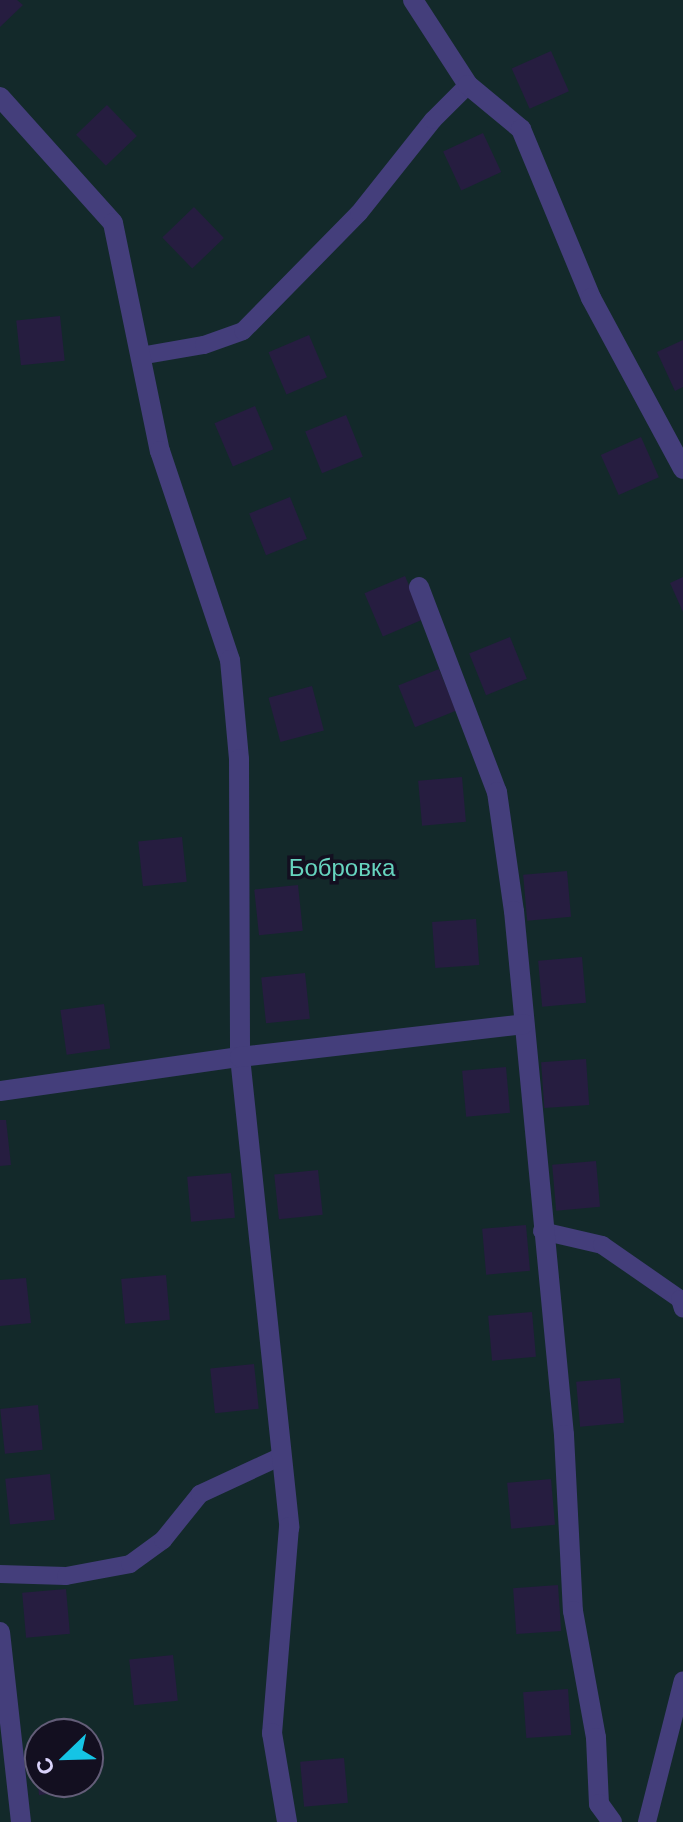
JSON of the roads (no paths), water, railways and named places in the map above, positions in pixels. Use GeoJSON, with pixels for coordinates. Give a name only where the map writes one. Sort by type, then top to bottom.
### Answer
{"type":"FeatureCollection","features":[{"type":"Feature","properties":{"kind":"street"},"geometry":{"type":"LineString","coordinates":[[413,0],[468,85],[521,129],[591,298],[683,469]]}},
{"type":"Feature","properties":{"kind":"street"},"geometry":{"type":"LineString","coordinates":[[0,97],[113,223],[160,451],[230,660],[239,759],[240,1057],[289,1527],[272,1733],[287,1822]]}},
{"type":"Feature","properties":{"kind":"street"},"geometry":{"type":"LineString","coordinates":[[419,587],[497,792],[514,911],[542,1231],[564,1435],[573,1611],[596,1738],[599,1804],[612,1822]]}},
{"type":"Feature","properties":{"kind":"street"},"geometry":{"type":"LineString","coordinates":[[0,1091],[240,1057],[524,1024]]}},
{"type":"Feature","properties":{"kind":"street"},"geometry":{"type":"LineString","coordinates":[[0,1632],[21,1822]]}},
{"type":"Feature","properties":{"kind":"lane"},"geometry":{"type":"LineString","coordinates":[[140,356],[204,345],[243,331],[359,213],[433,120],[468,85]]}},
{"type":"Feature","properties":{"kind":"lane"},"geometry":{"type":"LineString","coordinates":[[542,1231],[602,1245],[680,1299],[683,1309]]}},
{"type":"Feature","properties":{"kind":"lane"},"geometry":{"type":"LineString","coordinates":[[0,1574],[66,1576],[130,1564],[163,1540],[200,1494],[282,1456]]}},
{"type":"Feature","properties":{"kind":"lane"},"geometry":{"type":"LineString","coordinates":[[647,1822],[683,1680]]}},
{"type":"Feature","properties":{"kind":"park label","name":"Бобровка"},"geometry":{"type":"Point","coordinates":[342,867]}}]}
